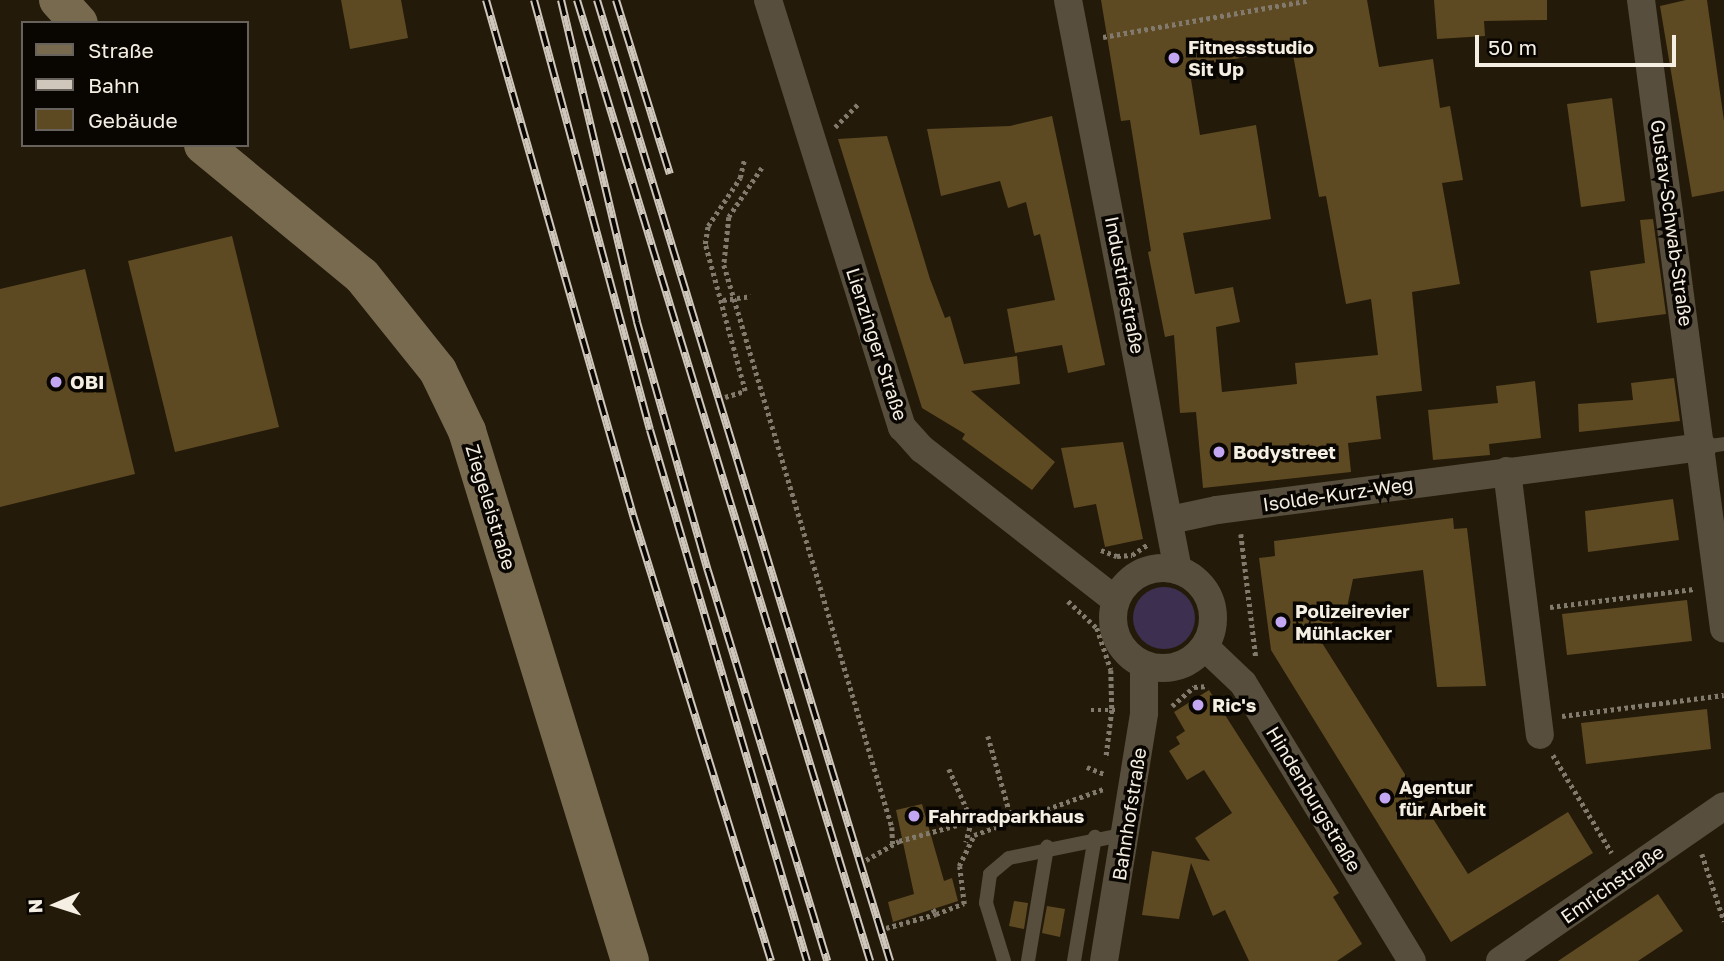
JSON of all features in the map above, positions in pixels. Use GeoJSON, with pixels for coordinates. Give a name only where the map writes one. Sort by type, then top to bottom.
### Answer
{"type":"FeatureCollection","features":[{"type":"Feature","properties":{"kind":"street"},"geometry":{"type":"LineString","coordinates":[[58,0],[77,21]]}},
{"type":"Feature","properties":{"kind":"street","name":"Lienzinger Straße"},"geometry":{"type":"LineString","coordinates":[[768,0],[902,427],[949,471],[1115,600]]}},
{"type":"Feature","properties":{"kind":"street","name":"Industriestraße"},"geometry":{"type":"LineString","coordinates":[[1068,0],[1178,570]]}},
{"type":"Feature","properties":{"kind":"street","name":"Gustav-Schwab-Straße"},"geometry":{"type":"LineString","coordinates":[[1641,0],[1713,446]]}},
{"type":"Feature","properties":{"kind":"street","name":"Ziegeleistraße"},"geometry":{"type":"LineString","coordinates":[[205,147],[362,276],[438,370],[467,431],[630,961]]}},
{"type":"Feature","properties":{"kind":"street"},"geometry":{"type":"LineString","coordinates":[[1713,446],[1719,586],[1724,629]]}},
{"type":"Feature","properties":{"kind":"street","name":"Isolde-Kurz-Weg"},"geometry":{"type":"LineString","coordinates":[[1170,520],[1507,471],[1713,446]]}},
{"type":"Feature","properties":{"kind":"street"},"geometry":{"type":"LineString","coordinates":[[1507,471],[1539,727]]}},
{"type":"Feature","properties":{"kind":"street"},"geometry":{"type":"LineString","coordinates":[[1163,568],[1178,570],[1203,588],[1211,602],[1212,625],[1205,647],[1196,657],[1171,668],[1144,666],[1120,646],[1112,615],[1115,600],[1134,576],[1163,568]]}},
{"type":"Feature","properties":{"kind":"street","name":"Hindenburgstraße"},"geometry":{"type":"LineString","coordinates":[[1205,647],[1243,683],[1412,961]]}},
{"type":"Feature","properties":{"kind":"street","name":"Bahnhofstraße"},"geometry":{"type":"LineString","coordinates":[[1104,961],[1128,833],[1144,713],[1144,666]]}},
{"type":"Feature","properties":{"kind":"street","name":"Emrichstraße"},"geometry":{"type":"LineString","coordinates":[[1500,961],[1627,877],[1693,826],[1724,806]]}},
{"type":"Feature","properties":{"kind":"lane"},"geometry":{"type":"LineString","coordinates":[[1004,961],[986,903],[990,874],[1009,858],[1047,847],[1128,833]]}},
{"type":"Feature","properties":{"kind":"lane"},"geometry":{"type":"LineString","coordinates":[[1074,961],[1095,837]]}},
{"type":"Feature","properties":{"kind":"lane"},"geometry":{"type":"LineString","coordinates":[[1028,961],[1047,847]]}},
{"type":"Feature","properties":{"kind":"path"},"geometry":{"type":"LineString","coordinates":[[1095,38],[1310,0]]}},
{"type":"Feature","properties":{"kind":"path"},"geometry":{"type":"LineString","coordinates":[[830,133],[860,102]]}},
{"type":"Feature","properties":{"kind":"path"},"geometry":{"type":"LineString","coordinates":[[725,397],[745,391],[723,300],[705,244],[708,226],[740,177],[744,160]]}},
{"type":"Feature","properties":{"kind":"path"},"geometry":{"type":"LineString","coordinates":[[762,168],[729,217],[724,265],[892,827],[893,845]]}},
{"type":"Feature","properties":{"kind":"path"},"geometry":{"type":"LineString","coordinates":[[723,300],[751,296]]}},
{"type":"Feature","properties":{"kind":"path"},"geometry":{"type":"LineString","coordinates":[[1524,610],[1719,586]]}},
{"type":"Feature","properties":{"kind":"path"},"geometry":{"type":"LineString","coordinates":[[965,847],[974,835],[1103,791],[1112,710],[1111,670],[1097,628],[1064,598]]}},
{"type":"Feature","properties":{"kind":"path"},"geometry":{"type":"LineString","coordinates":[[1627,877],[1539,727],[1724,695]]}},
{"type":"Feature","properties":{"kind":"path"},"geometry":{"type":"LineString","coordinates":[[1091,710],[1112,710]]}},
{"type":"Feature","properties":{"kind":"path"},"geometry":{"type":"LineString","coordinates":[[988,736],[1012,820]]}},
{"type":"Feature","properties":{"kind":"path"},"geometry":{"type":"LineString","coordinates":[[1087,767],[1104,774]]}},
{"type":"Feature","properties":{"kind":"path"},"geometry":{"type":"LineString","coordinates":[[949,769],[972,821],[960,866],[964,904],[968,914]]}},
{"type":"Feature","properties":{"kind":"path"},"geometry":{"type":"LineString","coordinates":[[866,860],[885,853],[893,845],[972,821]]}},
{"type":"Feature","properties":{"kind":"path"},"geometry":{"type":"LineString","coordinates":[[1693,826],[1724,921]]}},
{"type":"Feature","properties":{"kind":"path"},"geometry":{"type":"LineString","coordinates":[[886,928],[964,904]]}},
{"type":"Feature","properties":{"kind":"shaded area"},"geometry":{"type":"Polygon","coordinates":[[[1164,587],[1176,589],[1186,596],[1193,606],[1193,630],[1186,640],[1176,647],[1164,649],[1152,647],[1142,640],[1135,630],[1133,618],[1135,606],[1142,596],[1152,589],[1164,587]]]}},
{"type":"Feature","properties":{"kind":"building"},"geometry":{"type":"Polygon","coordinates":[[[341,0],[401,0],[408,38],[350,49],[341,0]]]}},
{"type":"Feature","properties":{"kind":"building"},"geometry":{"type":"Polygon","coordinates":[[[1101,0],[1367,0],[1379,67],[1433,59],[1440,108],[1450,106],[1463,180],[1442,183],[1460,284],[1412,292],[1422,391],[1376,396],[1381,439],[1348,443],[1351,472],[1203,488],[1196,412],[1180,413],[1174,335],[1165,337],[1148,252],[1151,251],[1130,120],[1121,121],[1101,0]],[[1292,49],[1189,67],[1200,135],[1256,125],[1271,219],[1183,233],[1195,294],[1233,287],[1240,322],[1216,327],[1222,392],[1297,384],[1295,363],[1378,355],[1371,299],[1346,304],[1326,196],[1319,197],[1292,49]]]}},
{"type":"Feature","properties":{"kind":"building"},"geometry":{"type":"Polygon","coordinates":[[[1434,0],[1547,0],[1547,20],[1484,21],[1485,36],[1437,39],[1434,0]]]}},
{"type":"Feature","properties":{"kind":"building"},"geometry":{"type":"Polygon","coordinates":[[[1686,0],[1707,0],[1724,121],[1724,191],[1692,197],[1660,6],[1686,0]]]}},
{"type":"Feature","properties":{"kind":"building"},"geometry":{"type":"Polygon","coordinates":[[[1612,98],[1625,201],[1581,207],[1567,104],[1612,98]]]}},
{"type":"Feature","properties":{"kind":"building"},"geometry":{"type":"Polygon","coordinates":[[[1052,116],[1105,365],[1068,373],[1062,345],[1015,353],[1007,309],[1055,300],[1040,234],[1034,236],[1026,202],[1008,208],[1000,181],[941,196],[927,129],[1010,126],[1052,116]]]}},
{"type":"Feature","properties":{"kind":"building"},"geometry":{"type":"Polygon","coordinates":[[[887,136],[930,279],[945,318],[950,316],[964,364],[1017,356],[1020,384],[971,391],[1055,462],[1032,490],[962,439],[965,434],[922,408],[838,139],[887,136]]]}},
{"type":"Feature","properties":{"kind":"building"},"geometry":{"type":"Polygon","coordinates":[[[1653,219],[1666,314],[1597,323],[1590,271],[1645,263],[1640,220],[1653,219]]]}},
{"type":"Feature","properties":{"kind":"building"},"geometry":{"type":"Polygon","coordinates":[[[232,236],[279,427],[175,452],[128,261],[232,236]]]}},
{"type":"Feature","properties":{"kind":"building","name":"OBI"},"geometry":{"type":"Polygon","coordinates":[[[85,269],[135,474],[0,507],[0,289],[85,269]]]}},
{"type":"Feature","properties":{"kind":"building"},"geometry":{"type":"Polygon","coordinates":[[[1674,378],[1680,421],[1579,432],[1578,404],[1633,400],[1631,383],[1674,378]]]}},
{"type":"Feature","properties":{"kind":"building"},"geometry":{"type":"Polygon","coordinates":[[[1535,381],[1541,438],[1489,444],[1490,455],[1433,460],[1428,410],[1498,403],[1496,386],[1535,381]]]}},
{"type":"Feature","properties":{"kind":"building"},"geometry":{"type":"Polygon","coordinates":[[[1123,442],[1143,539],[1105,547],[1096,504],[1074,508],[1061,448],[1123,442]]]}},
{"type":"Feature","properties":{"kind":"building"},"geometry":{"type":"Polygon","coordinates":[[[1673,499],[1679,540],[1588,552],[1585,511],[1673,499]]]}},
{"type":"Feature","properties":{"kind":"building"},"geometry":{"type":"Polygon","coordinates":[[[1453,518],[1454,529],[1467,528],[1486,686],[1437,687],[1423,570],[1353,579],[1346,612],[1317,635],[1468,874],[1568,812],[1593,853],[1451,942],[1271,650],[1259,558],[1275,556],[1274,541],[1453,518]]]}},
{"type":"Feature","properties":{"kind":"building"},"geometry":{"type":"Polygon","coordinates":[[[1687,600],[1692,641],[1567,655],[1562,614],[1687,600]]]}},
{"type":"Feature","properties":{"kind":"building"},"geometry":{"type":"Polygon","coordinates":[[[1209,690],[1339,893],[1333,897],[1362,944],[1337,961],[1249,961],[1225,910],[1213,916],[1191,863],[1179,919],[1142,915],[1152,851],[1210,861],[1195,838],[1232,813],[1204,770],[1187,780],[1169,751],[1180,744],[1176,737],[1185,731],[1174,712],[1209,690]]]}},
{"type":"Feature","properties":{"kind":"building"},"geometry":{"type":"Polygon","coordinates":[[[1707,709],[1711,749],[1586,764],[1581,723],[1707,709]]]}},
{"type":"Feature","properties":{"kind":"building"},"geometry":{"type":"Polygon","coordinates":[[[922,804],[944,881],[952,878],[958,901],[893,922],[888,902],[914,894],[896,810],[922,804]]]}},
{"type":"Feature","properties":{"kind":"building"},"geometry":{"type":"Polygon","coordinates":[[[1658,894],[1683,931],[1638,961],[1558,961],[1658,894]]]}},
{"type":"Feature","properties":{"kind":"building"},"geometry":{"type":"Polygon","coordinates":[[[1014,901],[1028,903],[1024,929],[1009,926],[1014,901]]]}},
{"type":"Feature","properties":{"kind":"building"},"geometry":{"type":"Polygon","coordinates":[[[1047,906],[1065,909],[1060,937],[1042,933],[1047,906]]]}},
{"type":"Feature","properties":{"kind":"railway"},"geometry":{"type":"LineString","coordinates":[[486,0],[633,515],[771,961]]}},
{"type":"Feature","properties":{"kind":"railway"},"geometry":{"type":"LineString","coordinates":[[534,0],[650,430],[807,961]]}},
{"type":"Feature","properties":{"kind":"railway"},"geometry":{"type":"LineString","coordinates":[[561,0],[637,322],[708,571],[827,961]]}},
{"type":"Feature","properties":{"kind":"railway"},"geometry":{"type":"LineString","coordinates":[[577,0],[870,961]]}},
{"type":"Feature","properties":{"kind":"railway"},"geometry":{"type":"LineString","coordinates":[[597,0],[890,961]]}},
{"type":"Feature","properties":{"kind":"railway"},"geometry":{"type":"LineString","coordinates":[[616,0],[670,174]]}},
{"type":"Feature","properties":{"kind":"place","name":"Fitnessstudio Sit Up"},"geometry":{"type":"Point","coordinates":[1174,58]}},
{"type":"Feature","properties":{"kind":"place","name":"OBI"},"geometry":{"type":"Point","coordinates":[56,382]}},
{"type":"Feature","properties":{"kind":"place","name":"Bodystreet"},"geometry":{"type":"Point","coordinates":[1219,452]}},
{"type":"Feature","properties":{"kind":"place","name":"Polizeirevier Mühlacker"},"geometry":{"type":"Point","coordinates":[1281,622]}},
{"type":"Feature","properties":{"kind":"place","name":"Ric's"},"geometry":{"type":"Point","coordinates":[1198,705]}},
{"type":"Feature","properties":{"kind":"place","name":"Agentur für Arbeit"},"geometry":{"type":"Point","coordinates":[1385,798]}},
{"type":"Feature","properties":{"kind":"place","name":"Fahrradparkhaus"},"geometry":{"type":"Point","coordinates":[914,816]}}]}
